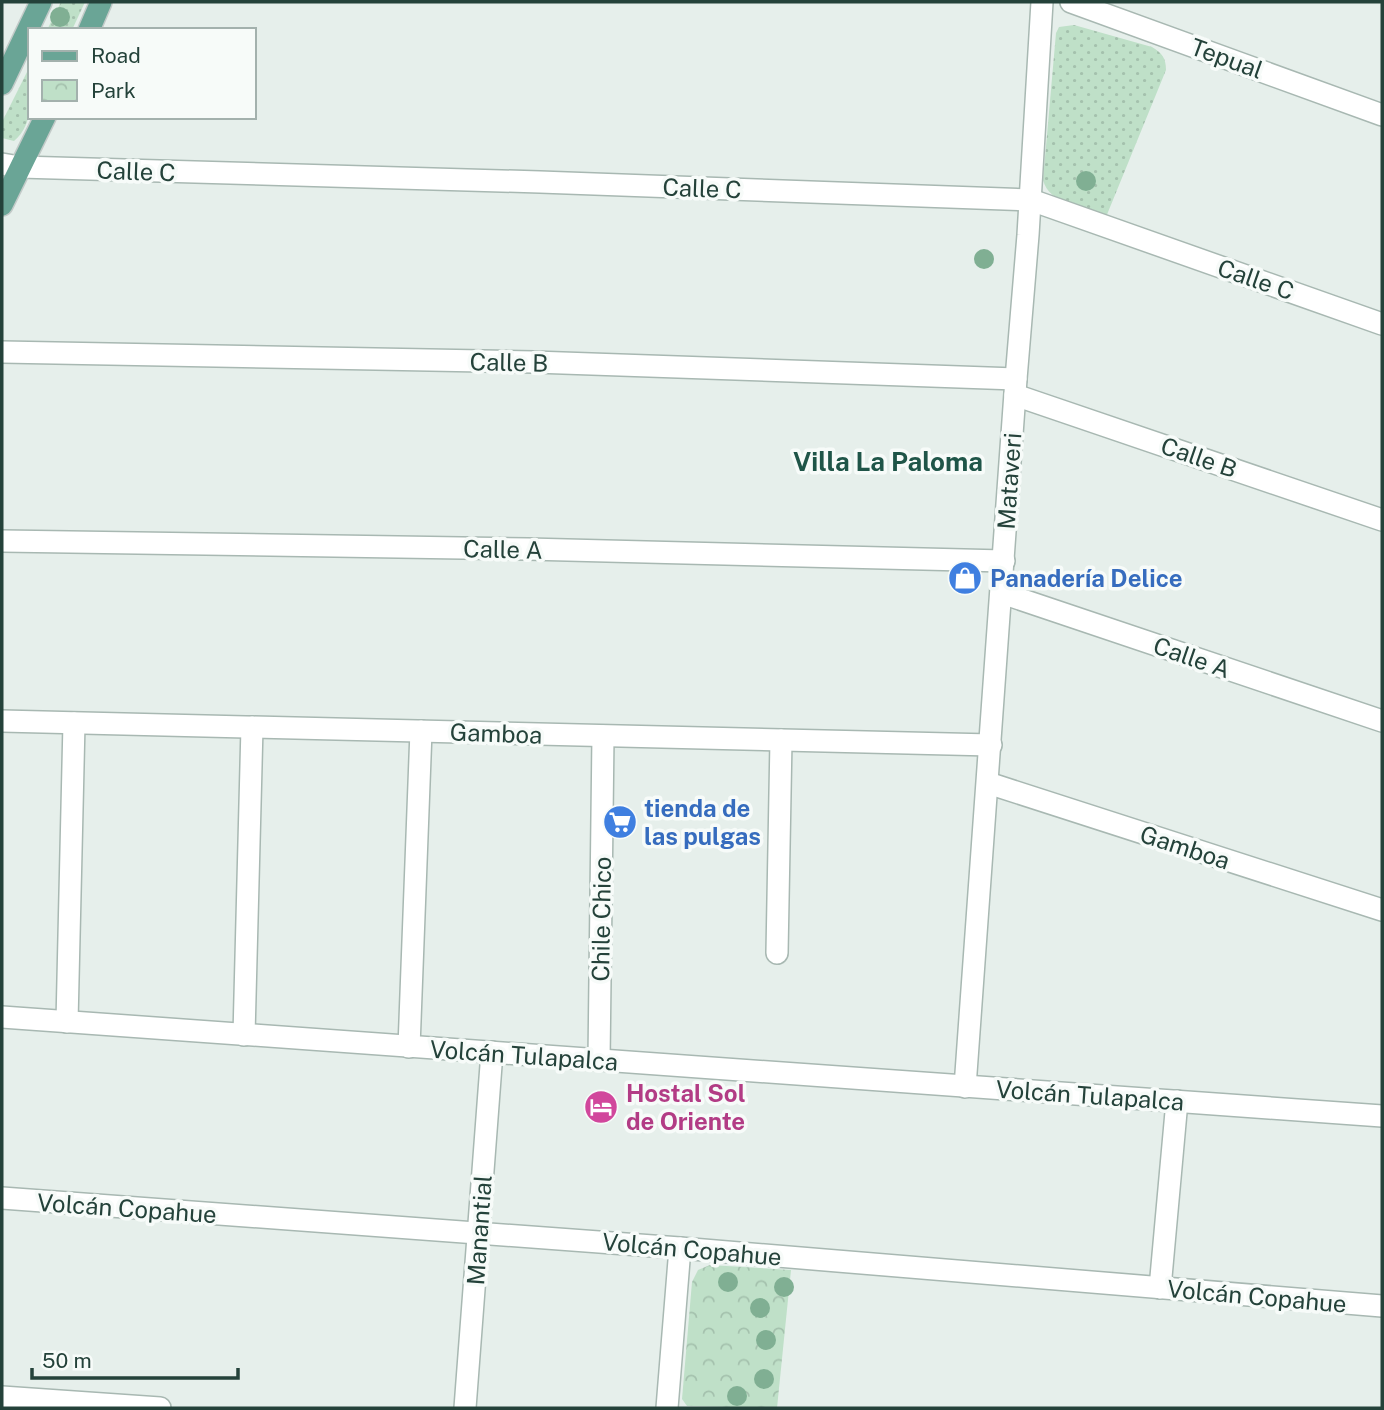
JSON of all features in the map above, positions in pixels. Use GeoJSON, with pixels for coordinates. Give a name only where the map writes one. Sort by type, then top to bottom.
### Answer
{"type":"FeatureCollection","features":[{"type":"Feature","properties":{"kind":"main road"},"geometry":{"type":"LineString","coordinates":[[29,28],[41,2]]}},
{"type":"Feature","properties":{"kind":"main road"},"geometry":{"type":"LineString","coordinates":[[90,28],[101,2]]}},
{"type":"Feature","properties":{"kind":"main road"},"geometry":{"type":"LineString","coordinates":[[2,84],[28,29]]}},
{"type":"Feature","properties":{"kind":"main road"},"geometry":{"type":"LineString","coordinates":[[2,205],[11,165],[44,119]]}},
{"type":"Feature","properties":{"kind":"street","name":"Mataveri"},"geometry":{"type":"LineString","coordinates":[[965,1087],[1031,200],[1042,2]]}},
{"type":"Feature","properties":{"kind":"street","name":"Tepual"},"geometry":{"type":"LineString","coordinates":[[1071,2],[1382,115]]}},
{"type":"Feature","properties":{"kind":"street","name":"Calle C"},"geometry":{"type":"LineString","coordinates":[[11,165],[1031,200],[1382,324]]}},
{"type":"Feature","properties":{"kind":"street","name":"Calle B"},"geometry":{"type":"LineString","coordinates":[[2,352],[534,362],[1015,387],[1382,520]]}},
{"type":"Feature","properties":{"kind":"street","name":"Calle A"},"geometry":{"type":"LineString","coordinates":[[2,541],[528,549],[1004,561]]}},
{"type":"Feature","properties":{"kind":"street","name":"Calle A"},"geometry":{"type":"LineString","coordinates":[[1002,593],[1382,721]]}},
{"type":"Feature","properties":{"kind":"street","name":"Gamboa"},"geometry":{"type":"LineString","coordinates":[[2,721],[990,745]]}},
{"type":"Feature","properties":{"kind":"street"},"geometry":{"type":"LineString","coordinates":[[67,1022],[74,723]]}},
{"type":"Feature","properties":{"kind":"street"},"geometry":{"type":"LineString","coordinates":[[244,1035],[252,727]]}},
{"type":"Feature","properties":{"kind":"street"},"geometry":{"type":"LineString","coordinates":[[410,1047],[421,730]]}},
{"type":"Feature","properties":{"kind":"street","name":"Chile Chico"},"geometry":{"type":"LineString","coordinates":[[599,1060],[603,736]]}},
{"type":"Feature","properties":{"kind":"street"},"geometry":{"type":"LineString","coordinates":[[777,953],[781,740]]}},
{"type":"Feature","properties":{"kind":"street","name":"Gamboa"},"geometry":{"type":"LineString","coordinates":[[988,783],[1382,911]]}},
{"type":"Feature","properties":{"kind":"street","name":"Volcán Tulapalca"},"geometry":{"type":"LineString","coordinates":[[2,1017],[1382,1116]]}},
{"type":"Feature","properties":{"kind":"street","name":"Manantial"},"geometry":{"type":"LineString","coordinates":[[465,1408],[492,1052]]}},
{"type":"Feature","properties":{"kind":"street"},"geometry":{"type":"LineString","coordinates":[[1160,1288],[1177,1101]]}},
{"type":"Feature","properties":{"kind":"street","name":"Volcán Copahue"},"geometry":{"type":"LineString","coordinates":[[2,1198],[680,1248],[1382,1306]]}},
{"type":"Feature","properties":{"kind":"street"},"geometry":{"type":"LineString","coordinates":[[667,1408],[680,1248]]}},
{"type":"Feature","properties":{"kind":"street"},"geometry":{"type":"LineString","coordinates":[[2,1397],[160,1408]]}},
{"type":"Feature","properties":{"kind":"green space"},"geometry":{"type":"Polygon","coordinates":[[[61,2],[85,2],[73,28],[48,28],[61,2]]]}},
{"type":"Feature","properties":{"kind":"green space"},"geometry":{"type":"Polygon","coordinates":[[[1074,25],[1152,47],[1161,54],[1165,62],[1166,70],[1106,217],[1060,200],[1052,195],[1043,180],[1056,33],[1059,27],[1074,25]]]}},
{"type":"Feature","properties":{"kind":"green space"},"geometry":{"type":"Polygon","coordinates":[[[28,70],[26,125],[14,141],[2,138],[2,122],[28,70]]]}},
{"type":"Feature","properties":{"kind":"green space"},"geometry":{"type":"Polygon","coordinates":[[[710,1265],[791,1270],[777,1408],[687,1406],[682,1399],[692,1282],[698,1270],[710,1265]]]}},
{"type":"Feature","properties":{"kind":"place","name":"Panadería Delice"},"geometry":{"type":"Point","coordinates":[965,578]}},
{"type":"Feature","properties":{"kind":"place","name":"tienda de las pulgas"},"geometry":{"type":"Point","coordinates":[620,822]}},
{"type":"Feature","properties":{"kind":"place","name":"Hostal Sol de Oriente"},"geometry":{"type":"Point","coordinates":[601,1107]}},
{"type":"Feature","properties":{"kind":"district","name":"Villa La Paloma"},"geometry":{"type":"Point","coordinates":[888,461]}}]}
